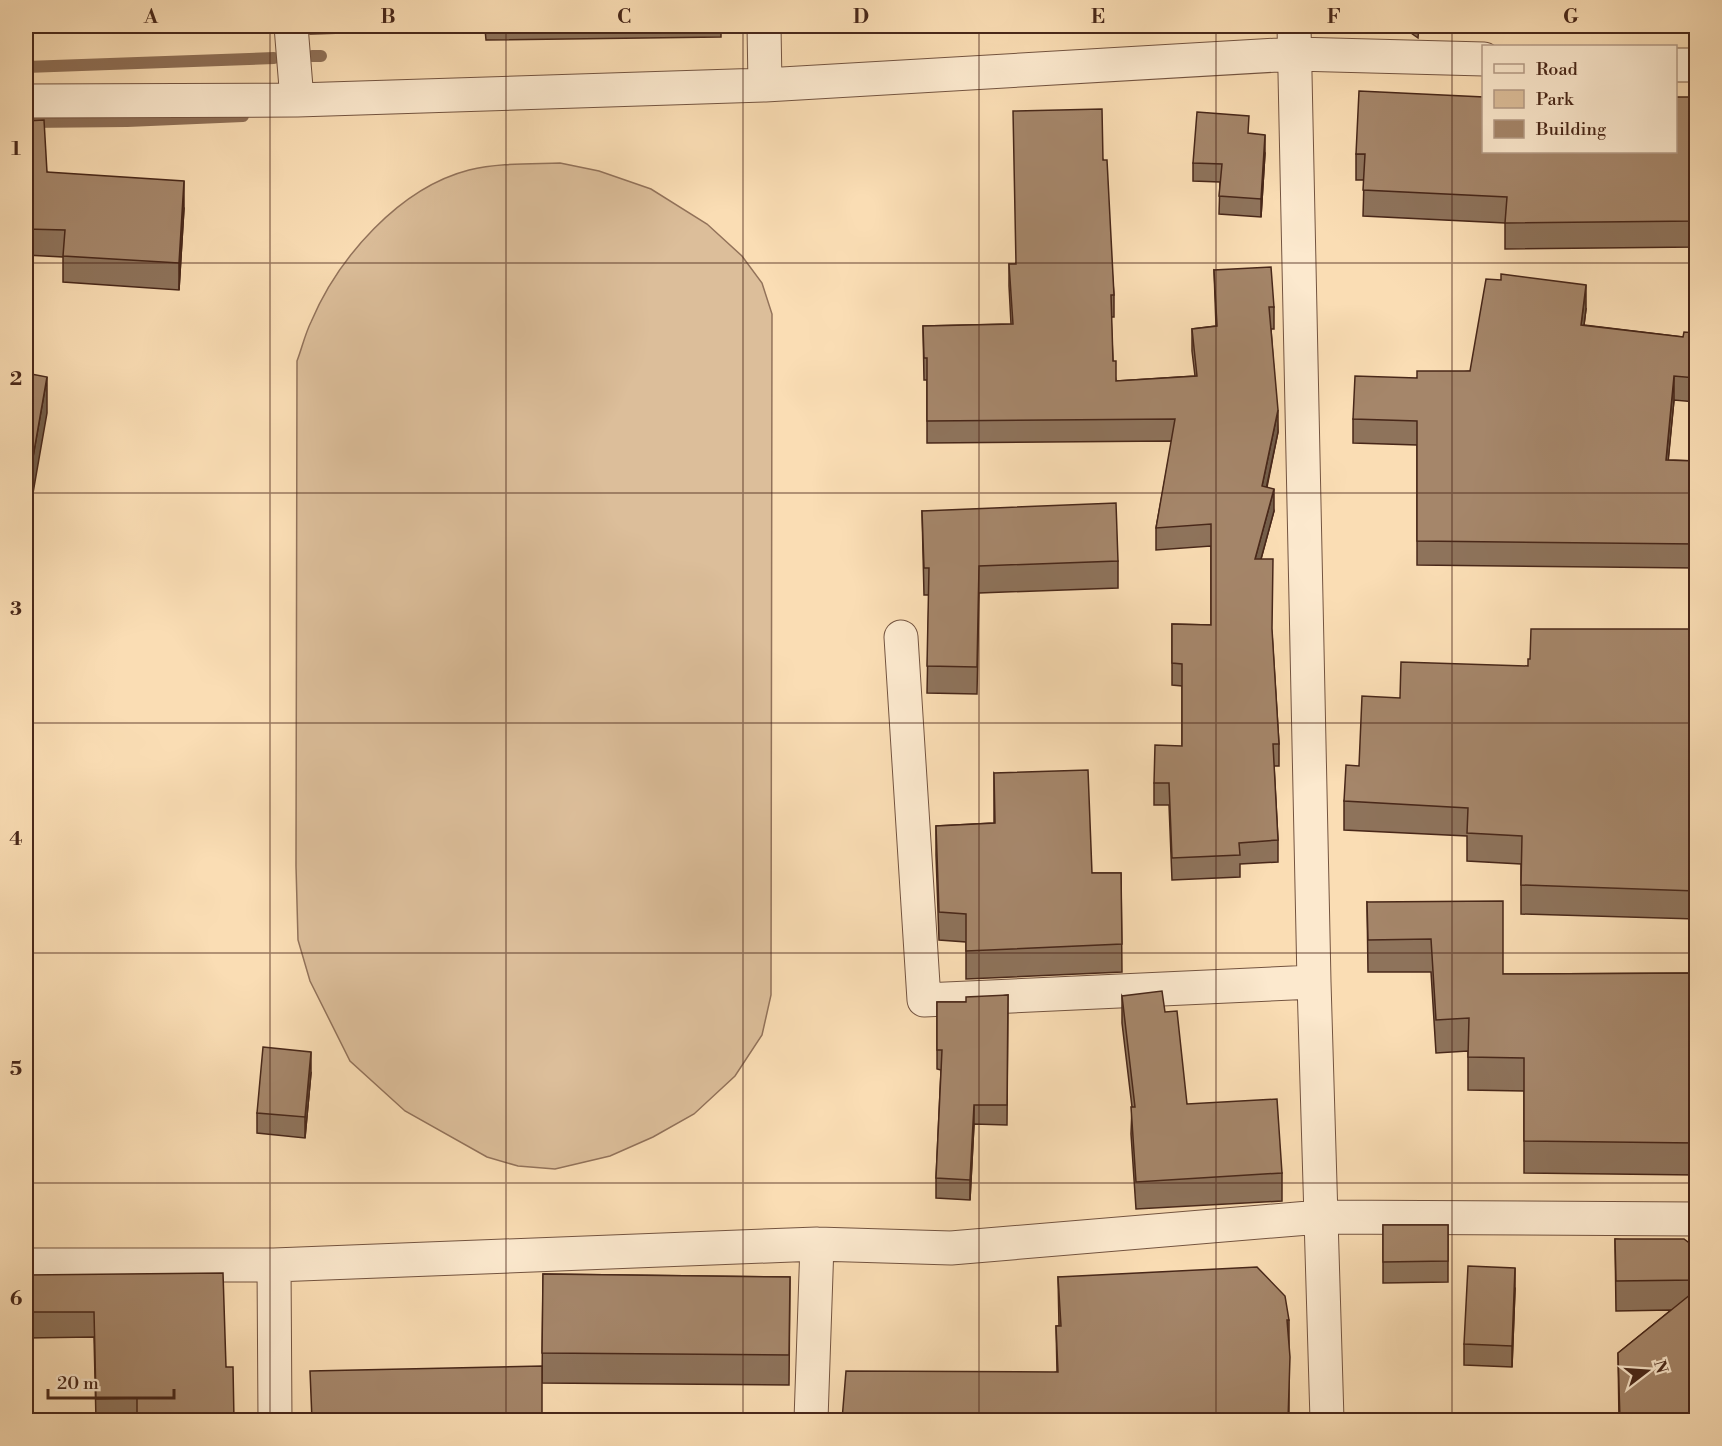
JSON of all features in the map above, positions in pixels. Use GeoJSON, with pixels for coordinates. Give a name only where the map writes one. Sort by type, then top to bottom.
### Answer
{"type":"FeatureCollection","features":[{"type":"Feature","properties":{"kind":"street"},"geometry":{"type":"LineString","coordinates":[[291,26],[297,100]]}},
{"type":"Feature","properties":{"kind":"street"},"geometry":{"type":"LineString","coordinates":[[764,26],[765,86]]}},
{"type":"Feature","properties":{"kind":"street"},"geometry":{"type":"LineString","coordinates":[[26,101],[297,100],[765,86],[1294,40],[1482,59]]}},
{"type":"Feature","properties":{"kind":"street"},"geometry":{"type":"LineString","coordinates":[[1294,40],[1314,982],[1327,1420]]}},
{"type":"Feature","properties":{"kind":"street"},"geometry":{"type":"LineString","coordinates":[[1677,64],[1696,65]]}},
{"type":"Feature","properties":{"kind":"street"},"geometry":{"type":"LineString","coordinates":[[901,637],[924,1000],[1314,982]]}},
{"type":"Feature","properties":{"kind":"street"},"geometry":{"type":"LineString","coordinates":[[26,1265],[274,1265],[817,1244],[951,1248],[1320,1217],[1696,1219]]}},
{"type":"Feature","properties":{"kind":"street"},"geometry":{"type":"LineString","coordinates":[[811,1420],[817,1244]]}},
{"type":"Feature","properties":{"kind":"street"},"geometry":{"type":"LineString","coordinates":[[274,1265],[275,1420]]}},
{"type":"Feature","properties":{"kind":"green space"},"geometry":{"type":"Polygon","coordinates":[[[560,163],[599,171],[651,189],[707,224],[742,256],[762,283],[772,314],[771,995],[762,1035],[735,1076],[694,1114],[653,1137],[610,1156],[555,1169],[518,1166],[487,1157],[405,1111],[350,1061],[310,981],[298,940],[296,866],[297,361],[309,327],[337,274],[354,251],[395,209],[443,179],[469,170],[503,165],[560,163]]]}},
{"type":"Feature","properties":{"kind":"building"},"geometry":{"type":"Polygon","coordinates":[[[1359,91],[1482,97],[1482,153],[1677,153],[1677,97],[1696,97],[1696,221],[1505,223],[1507,197],[1363,190],[1365,154],[1356,154],[1359,91]]]}},
{"type":"Feature","properties":{"kind":"building"},"geometry":{"type":"Polygon","coordinates":[[[1102,109],[1103,160],[1107,160],[1114,295],[1111,295],[1113,361],[1116,361],[1116,381],[1197,376],[1192,329],[1217,326],[1214,270],[1271,267],[1274,307],[1269,307],[1278,410],[1262,486],[1274,489],[1255,559],[1273,559],[1272,629],[1279,744],[1273,744],[1278,840],[1239,843],[1240,855],[1172,858],[1169,783],[1154,783],[1155,745],[1182,746],[1182,664],[1172,663],[1172,624],[1211,625],[1211,524],[1156,528],[1175,419],[927,421],[927,358],[924,358],[923,326],[1013,324],[1009,264],[1016,264],[1013,111],[1102,109]]]}},
{"type":"Feature","properties":{"kind":"building"},"geometry":{"type":"Polygon","coordinates":[[[1197,112],[1249,116],[1248,133],[1265,135],[1261,199],[1219,196],[1222,164],[1193,163],[1197,112]]]}},
{"type":"Feature","properties":{"kind":"building"},"geometry":{"type":"Polygon","coordinates":[[[44,120],[47,172],[184,181],[179,263],[63,256],[65,230],[26,229],[26,121],[44,120]]]}},
{"type":"Feature","properties":{"kind":"building"},"geometry":{"type":"Polygon","coordinates":[[[1501,274],[1586,285],[1581,325],[1683,337],[1684,332],[1696,333],[1696,378],[1674,376],[1666,460],[1696,461],[1696,544],[1417,541],[1417,421],[1353,419],[1355,376],[1417,378],[1417,371],[1470,371],[1486,279],[1501,280],[1501,274]]]}},
{"type":"Feature","properties":{"kind":"building"},"geometry":{"type":"Polygon","coordinates":[[[26,373],[47,377],[26,497],[26,373]]]}},
{"type":"Feature","properties":{"kind":"building"},"geometry":{"type":"Polygon","coordinates":[[[1116,503],[1118,561],[979,566],[977,667],[927,666],[929,568],[924,568],[922,511],[1116,503]]]}},
{"type":"Feature","properties":{"kind":"building"},"geometry":{"type":"Polygon","coordinates":[[[1531,629],[1696,629],[1696,891],[1521,885],[1522,836],[1467,833],[1468,808],[1344,801],[1346,765],[1359,766],[1362,696],[1400,698],[1401,662],[1528,666],[1531,629]]]}},
{"type":"Feature","properties":{"kind":"building"},"geometry":{"type":"Polygon","coordinates":[[[1088,770],[1092,873],[1121,873],[1122,944],[966,951],[966,914],[939,912],[936,826],[995,823],[994,773],[1088,770]]]}},
{"type":"Feature","properties":{"kind":"building"},"geometry":{"type":"Polygon","coordinates":[[[1503,901],[1503,974],[1696,973],[1696,1143],[1524,1141],[1524,1058],[1468,1057],[1469,1018],[1436,1020],[1431,939],[1368,940],[1367,902],[1503,901]]]}},
{"type":"Feature","properties":{"kind":"building"},"geometry":{"type":"Polygon","coordinates":[[[1162,991],[1165,1012],[1177,1011],[1187,1104],[1277,1099],[1282,1173],[1136,1182],[1131,1107],[1135,1107],[1122,996],[1162,991]]]}},
{"type":"Feature","properties":{"kind":"building"},"geometry":{"type":"Polygon","coordinates":[[[1008,995],[1007,1105],[974,1105],[970,1180],[936,1178],[942,1050],[937,1050],[937,1002],[966,1002],[966,997],[1008,995]]]}},
{"type":"Feature","properties":{"kind":"building"},"geometry":{"type":"Polygon","coordinates":[[[263,1047],[311,1052],[305,1117],[257,1113],[263,1047]]]}},
{"type":"Feature","properties":{"kind":"building"},"geometry":{"type":"Polygon","coordinates":[[[1383,1225],[1448,1225],[1448,1261],[1383,1262],[1383,1225]]]}},
{"type":"Feature","properties":{"kind":"building"},"geometry":{"type":"Polygon","coordinates":[[[1615,1239],[1684,1239],[1696,1248],[1696,1280],[1616,1281],[1615,1239]]]}},
{"type":"Feature","properties":{"kind":"building"},"geometry":{"type":"Polygon","coordinates":[[[1468,1266],[1515,1268],[1512,1346],[1464,1344],[1468,1266]]]}},
{"type":"Feature","properties":{"kind":"building"},"geometry":{"type":"Polygon","coordinates":[[[1257,1267],[1285,1296],[1289,1320],[1287,1320],[1290,1357],[1288,1420],[842,1420],[846,1371],[1058,1372],[1056,1326],[1061,1326],[1058,1277],[1257,1267]]]}},
{"type":"Feature","properties":{"kind":"building"},"geometry":{"type":"Polygon","coordinates":[[[223,1273],[226,1367],[233,1367],[234,1420],[137,1420],[137,1398],[96,1399],[94,1312],[26,1312],[26,1275],[223,1273]]]}},
{"type":"Feature","properties":{"kind":"building"},"geometry":{"type":"Polygon","coordinates":[[[543,1274],[790,1277],[789,1355],[542,1353],[543,1274]]]}},
{"type":"Feature","properties":{"kind":"building"},"geometry":{"type":"Polygon","coordinates":[[[1696,1290],[1696,1420],[1620,1420],[1618,1353],[1696,1290]]]}},
{"type":"Feature","properties":{"kind":"building"},"geometry":{"type":"Polygon","coordinates":[[[542,1366],[542,1420],[312,1420],[310,1371],[542,1366]]]}},
{"type":"Feature","properties":{"kind":"waterway"},"geometry":{"type":"LineString","coordinates":[[312,56],[321,56]]}},
{"type":"Feature","properties":{"kind":"waterway"},"geometry":{"type":"LineString","coordinates":[[26,67],[274,58]]}},
{"type":"Feature","properties":{"kind":"waterway"},"geometry":{"type":"LineString","coordinates":[[26,122],[243,116]]}}]}
